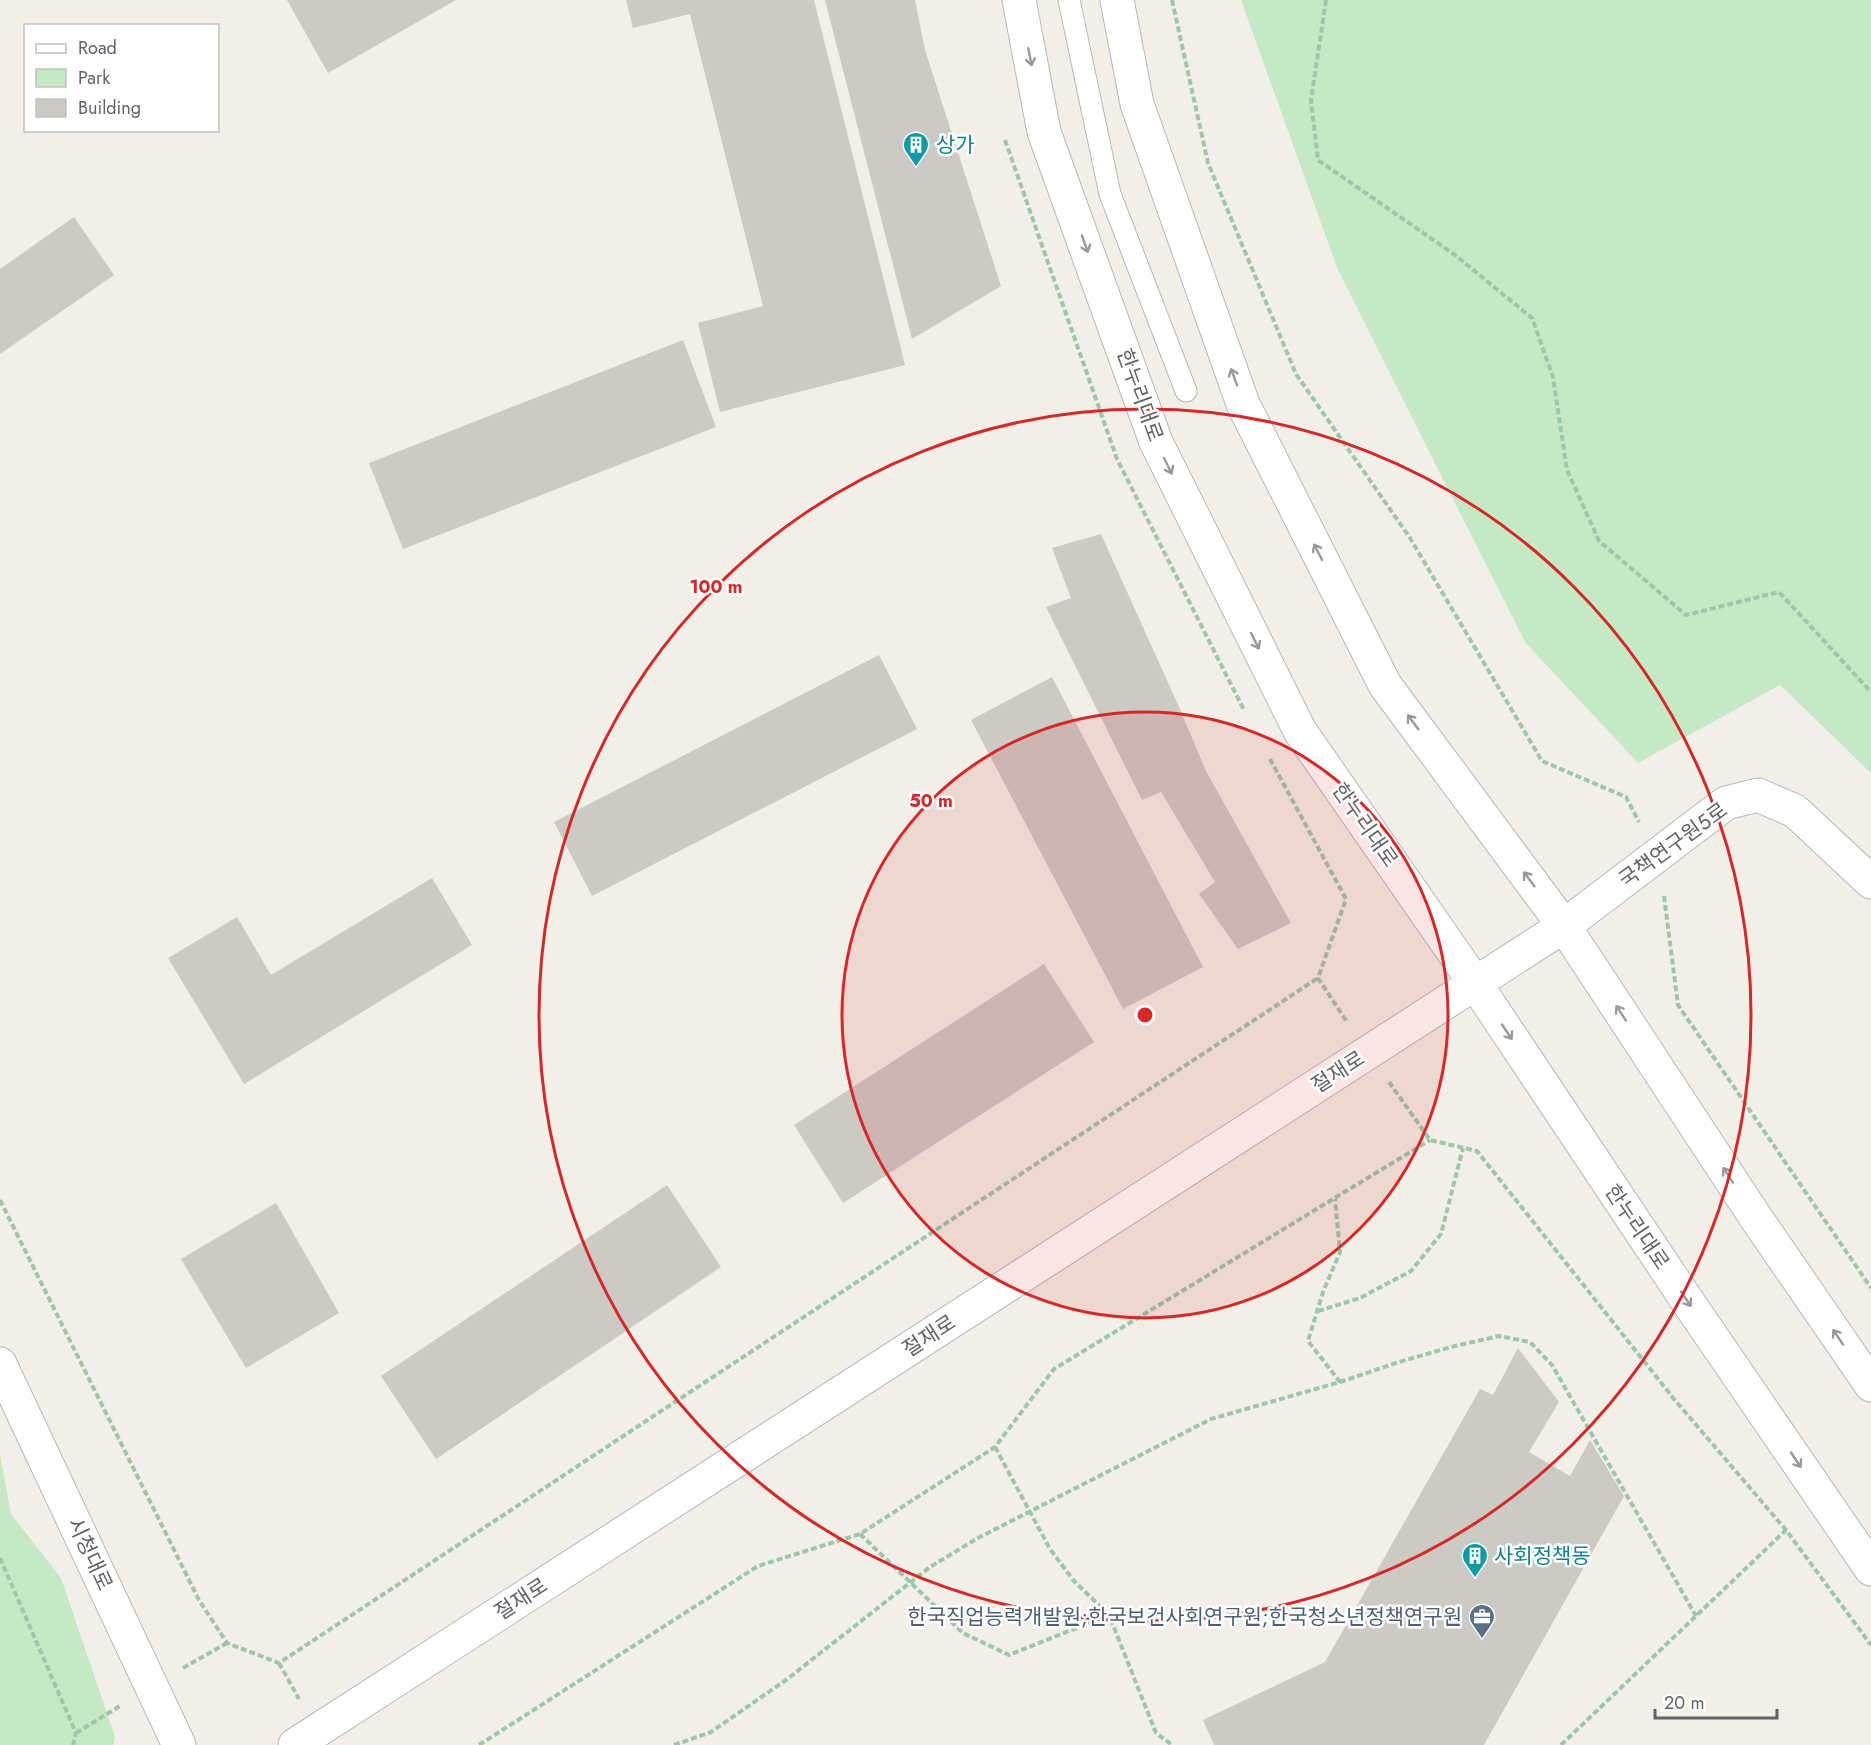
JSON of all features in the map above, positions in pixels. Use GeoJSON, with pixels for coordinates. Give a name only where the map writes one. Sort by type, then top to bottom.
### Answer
{"type":"FeatureCollection","features":[{"type":"Feature","properties":{"kind":"street","name":"한누리대로"},"geometry":{"type":"LineString","coordinates":[[1019,0],[1044,132],[1156,442],[1300,732],[1475,983],[1688,1302],[1871,1569]]}},
{"type":"Feature","properties":{"kind":"street"},"geometry":{"type":"LineString","coordinates":[[1117,0],[1137,104],[1244,404],[1385,685],[1564,926],[1756,1218],[1871,1385]]}},
{"type":"Feature","properties":{"kind":"street","name":"국책연구원5로"},"geometry":{"type":"LineString","coordinates":[[1564,926],[1726,803],[1758,795],[1795,811],[1871,882]]}},
{"type":"Feature","properties":{"kind":"street","name":"절재로"},"geometry":{"type":"LineString","coordinates":[[295,1745],[1564,926]]}},
{"type":"Feature","properties":{"kind":"street","name":"시청대로"},"geometry":{"type":"LineString","coordinates":[[0,1364],[179,1745]]}},
{"type":"Feature","properties":{"kind":"lane"},"geometry":{"type":"LineString","coordinates":[[1069,0],[1110,194],[1186,392]]}},
{"type":"Feature","properties":{"kind":"path"},"geometry":{"type":"LineString","coordinates":[[1172,0],[1208,163],[1296,374],[1410,538],[1542,761],[1626,796],[1657,856],[1678,1005],[1871,1288]]}},
{"type":"Feature","properties":{"kind":"path"},"geometry":{"type":"LineString","coordinates":[[1326,0],[1311,100],[1318,160],[1455,255],[1532,318],[1553,377],[1567,470],[1599,541],[1686,615],[1779,592],[1871,692]]}},
{"type":"Feature","properties":{"kind":"path"},"geometry":{"type":"LineString","coordinates":[[0,1200],[199,1600],[227,1643],[279,1663],[1318,978]]}},
{"type":"Feature","properties":{"kind":"path"},"geometry":{"type":"LineString","coordinates":[[479,1745],[758,1566],[860,1534],[995,1448],[1054,1369],[1430,1140]]}},
{"type":"Feature","properties":{"kind":"path"},"geometry":{"type":"LineString","coordinates":[[1317,1311],[1360,1298],[1411,1272],[1441,1234],[1463,1148]]}},
{"type":"Feature","properties":{"kind":"path"},"geometry":{"type":"LineString","coordinates":[[1335,1199],[1340,1252],[1323,1292],[1308,1341],[1340,1382]]}},
{"type":"Feature","properties":{"kind":"path"},"geometry":{"type":"LineString","coordinates":[[674,1745],[711,1732],[786,1680],[930,1567],[1029,1511],[1211,1419],[1430,1353],[1499,1336],[1530,1342],[1552,1365],[1696,1616]]}},
{"type":"Feature","properties":{"kind":"path"},"geometry":{"type":"LineString","coordinates":[[995,1448],[1056,1557],[1074,1581],[1109,1615],[1156,1733],[1172,1745]]}},
{"type":"Feature","properties":{"kind":"path"},"geometry":{"type":"LineString","coordinates":[[1561,1745],[1786,1530]]}},
{"type":"Feature","properties":{"kind":"path"},"geometry":{"type":"LineString","coordinates":[[860,1534],[963,1634],[1009,1655],[1109,1615]]}},
{"type":"Feature","properties":{"kind":"path"},"geometry":{"type":"LineString","coordinates":[[0,1558],[76,1733],[73,1745]]}},
{"type":"Feature","properties":{"kind":"green space"},"geometry":{"type":"Polygon","coordinates":[[[1241,0],[1871,0],[1871,773],[1780,685],[1638,763],[1525,642],[1338,270],[1241,0]]]}},
{"type":"Feature","properties":{"kind":"green space"},"geometry":{"type":"Polygon","coordinates":[[[0,1454],[11,1514],[61,1578],[115,1737],[113,1745],[0,1745],[0,1454]]]}},
{"type":"Feature","properties":{"kind":"building"},"geometry":{"type":"Polygon","coordinates":[[[287,0],[456,0],[328,73],[287,0]]]}},
{"type":"Feature","properties":{"kind":"building"},"geometry":{"type":"Polygon","coordinates":[[[626,0],[814,0],[905,365],[720,412],[698,323],[763,306],[690,14],[633,28],[626,0]]]}},
{"type":"Feature","properties":{"kind":"building","name":"상가"},"geometry":{"type":"Polygon","coordinates":[[[825,0],[915,0],[925,50],[1001,286],[912,339],[825,0]]]}},
{"type":"Feature","properties":{"kind":"building"},"geometry":{"type":"Polygon","coordinates":[[[74,217],[114,275],[0,354],[0,269],[74,217]]]}},
{"type":"Feature","properties":{"kind":"building"},"geometry":{"type":"Polygon","coordinates":[[[683,340],[716,427],[403,549],[369,463],[683,340]]]}},
{"type":"Feature","properties":{"kind":"building"},"geometry":{"type":"Polygon","coordinates":[[[1101,534],[1206,771],[1291,923],[1238,949],[1199,894],[1215,882],[1161,792],[1142,800],[1046,607],[1071,598],[1052,548],[1101,534]]]}},
{"type":"Feature","properties":{"kind":"building"},"geometry":{"type":"Polygon","coordinates":[[[879,655],[917,729],[592,896],[554,822],[879,655]]]}},
{"type":"Feature","properties":{"kind":"building"},"geometry":{"type":"Polygon","coordinates":[[[1052,677],[1203,967],[1123,1009],[971,720],[1052,677]]]}},
{"type":"Feature","properties":{"kind":"building"},"geometry":{"type":"Polygon","coordinates":[[[432,878],[472,945],[244,1084],[168,958],[237,917],[271,975],[432,878]]]}},
{"type":"Feature","properties":{"kind":"building"},"geometry":{"type":"Polygon","coordinates":[[[1044,964],[1094,1042],[843,1203],[794,1125],[1044,964]]]}},
{"type":"Feature","properties":{"kind":"building"},"geometry":{"type":"Polygon","coordinates":[[[667,1185],[721,1267],[436,1459],[381,1376],[667,1185]]]}},
{"type":"Feature","properties":{"kind":"building"},"geometry":{"type":"Polygon","coordinates":[[[276,1203],[339,1313],[246,1368],[181,1259],[276,1203]]]}},
{"type":"Feature","properties":{"kind":"building","name":"사회정책동"},"geometry":{"type":"Polygon","coordinates":[[[1518,1348],[1559,1402],[1529,1452],[1570,1476],[1590,1440],[1624,1496],[1484,1745],[1214,1745],[1203,1720],[1325,1662],[1480,1389],[1493,1395],[1518,1348]]]}},
{"type":"Feature","properties":{"kind":"place","name":"상가"},"geometry":{"type":"Point","coordinates":[916,168]}},
{"type":"Feature","properties":{"kind":"place","name":"사회정책동"},"geometry":{"type":"Point","coordinates":[1475,1579]}},
{"type":"Feature","properties":{"kind":"place","name":"한국직업능력개발원;한국보건사회연구원;한국청소년정책연구원"},"geometry":{"type":"Point","coordinates":[1482,1640]}}]}
